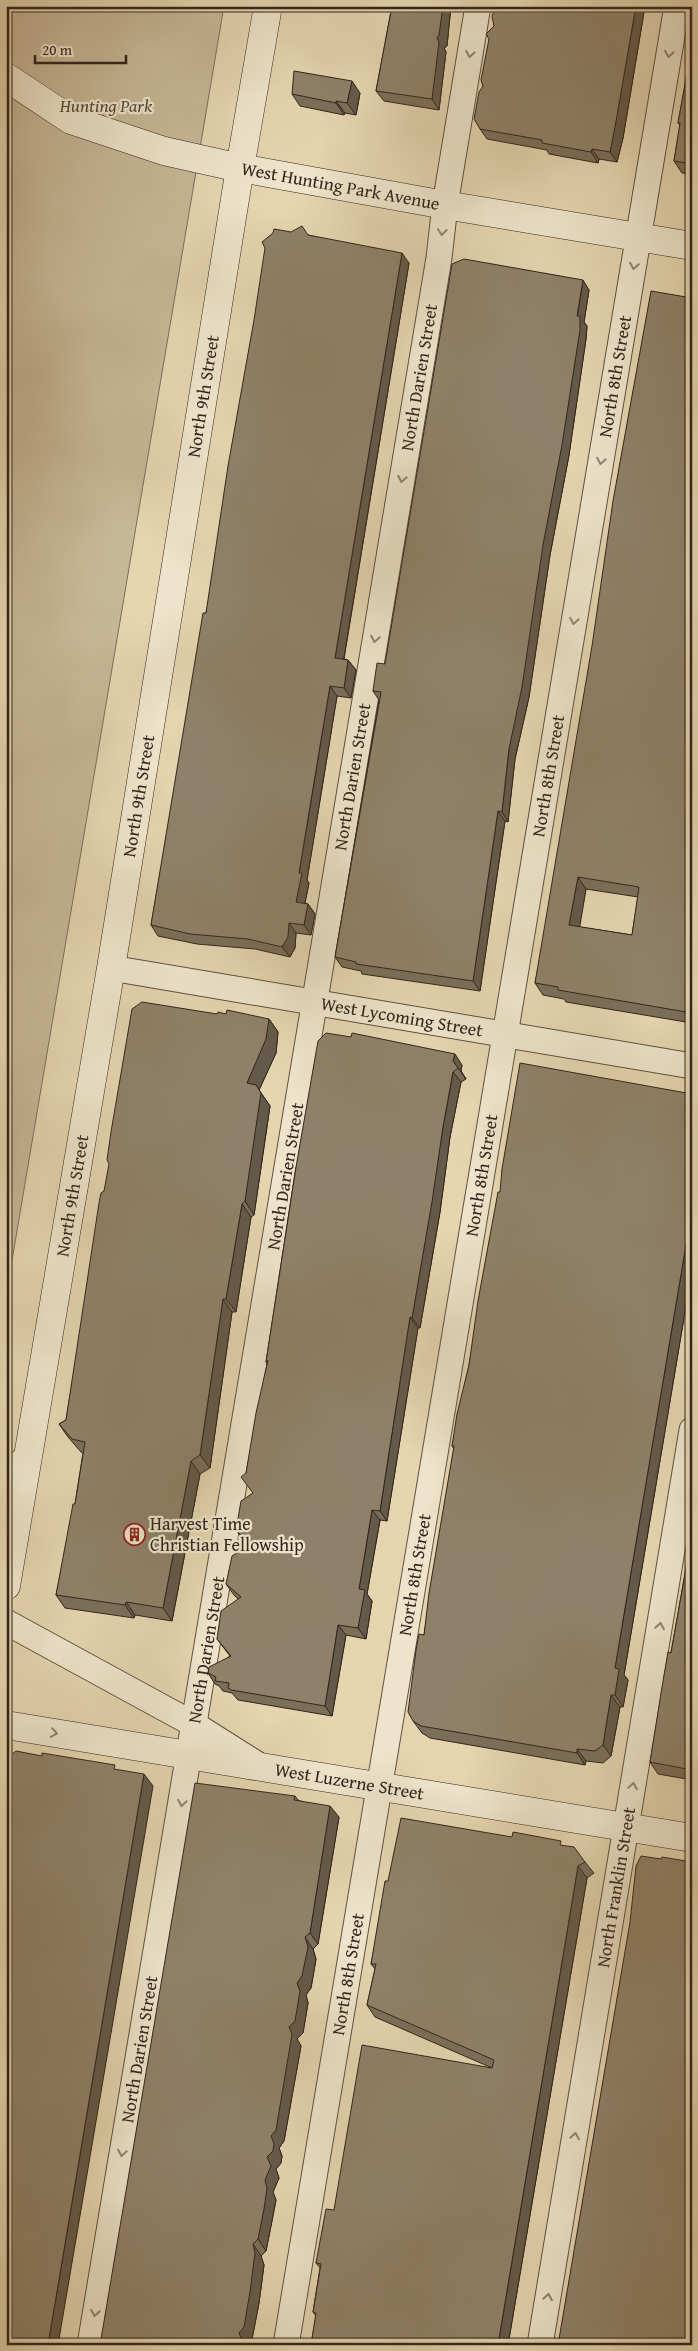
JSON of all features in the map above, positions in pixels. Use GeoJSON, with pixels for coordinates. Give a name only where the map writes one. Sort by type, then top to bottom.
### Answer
{"type":"FeatureCollection","features":[{"type":"Feature","properties":{"kind":"street","name":"North 9th Street"},"geometry":{"type":"LineString","coordinates":[[6,1586],[111,968],[240,168],[268,6]]}},
{"type":"Feature","properties":{"kind":"street","name":"North Darien Street"},"geometry":{"type":"LineString","coordinates":[[90,2345],[437,268],[445,205],[478,6]]}},
{"type":"Feature","properties":{"kind":"street","name":"North 8th Street"},"geometry":{"type":"LineString","coordinates":[[286,2345],[378,1786],[678,6]]}},
{"type":"Feature","properties":{"kind":"street","name":"West Hunting Park Avenue"},"geometry":{"type":"LineString","coordinates":[[6,77],[71,120],[164,151],[240,168],[445,205],[692,246]]}},
{"type":"Feature","properties":{"kind":"street","name":"West Lycoming Street"},"geometry":{"type":"LineString","coordinates":[[111,968],[692,1066]]}},
{"type":"Feature","properties":{"kind":"street","name":"North Franklin Street"},"geometry":{"type":"LineString","coordinates":[[540,2345],[692,1430]]}},
{"type":"Feature","properties":{"kind":"street"},"geometry":{"type":"LineString","coordinates":[[6,1479],[27,1456]]}},
{"type":"Feature","properties":{"kind":"street"},"geometry":{"type":"LineString","coordinates":[[6,1622],[195,1725],[262,1767]]}},
{"type":"Feature","properties":{"kind":"street","name":"West Luzerne Street"},"geometry":{"type":"LineString","coordinates":[[6,1725],[692,1838]]}},
{"type":"Feature","properties":{"kind":"green space","name":"Hunting Park"},"geometry":{"type":"Polygon","coordinates":[[[6,6],[224,6],[6,1296],[6,6]]]}},
{"type":"Feature","properties":{"kind":"building"},"geometry":{"type":"Polygon","coordinates":[[[392,6],[443,6],[437,38],[439,42],[432,99],[376,91],[392,6]]]}},
{"type":"Feature","properties":{"kind":"building"},"geometry":{"type":"Polygon","coordinates":[[[496,6],[636,6],[610,152],[592,149],[591,152],[542,143],[542,140],[480,129],[474,119],[479,92],[483,86],[481,80],[489,39],[486,34],[494,26],[492,16],[496,6]]]}},
{"type":"Feature","properties":{"kind":"building"},"geometry":{"type":"Polygon","coordinates":[[[692,46],[692,164],[674,161],[680,123],[678,123],[692,46]]]}},
{"type":"Feature","properties":{"kind":"building"},"geometry":{"type":"Polygon","coordinates":[[[294,71],[352,81],[347,103],[336,101],[336,103],[292,94],[294,71]]]}},
{"type":"Feature","properties":{"kind":"building"},"geometry":{"type":"Polygon","coordinates":[[[302,226],[308,235],[402,253],[335,658],[348,660],[344,688],[330,686],[299,873],[302,873],[296,902],[308,904],[304,925],[289,923],[288,937],[282,947],[248,939],[190,934],[151,925],[203,613],[206,613],[228,466],[254,320],[265,248],[262,242],[273,233],[274,229],[291,232],[302,226]]]}},
{"type":"Feature","properties":{"kind":"building"},"geometry":{"type":"Polygon","coordinates":[[[464,259],[583,280],[577,316],[580,316],[580,330],[562,445],[543,545],[522,687],[509,749],[502,812],[498,811],[473,981],[356,964],[356,962],[335,957],[381,692],[373,691],[377,663],[385,664],[452,264],[464,259]]]}},
{"type":"Feature","properties":{"kind":"building"},"geometry":{"type":"Polygon","coordinates":[[[651,291],[692,298],[692,1013],[558,990],[558,987],[535,983],[592,646],[613,501],[651,291]],[[578,877],[569,925],[632,935],[639,887],[578,877]]]}},
{"type":"Feature","properties":{"kind":"building"},"geometry":{"type":"Polygon","coordinates":[[[142,1002],[217,1014],[218,1012],[226,1014],[227,1010],[269,1019],[266,1039],[247,1083],[256,1085],[261,1093],[245,1201],[242,1204],[226,1299],[223,1299],[200,1455],[191,1461],[163,1608],[126,1602],[125,1605],[56,1595],[73,1504],[75,1504],[85,1442],[72,1439],[59,1424],[66,1420],[99,1203],[101,1193],[104,1191],[109,1164],[107,1160],[111,1132],[132,1009],[142,1002]]]}},
{"type":"Feature","properties":{"kind":"building"},"geometry":{"type":"Polygon","coordinates":[[[326,1033],[351,1037],[352,1033],[455,1054],[453,1061],[458,1068],[453,1072],[443,1127],[412,1318],[410,1317],[380,1511],[372,1510],[359,1589],[365,1590],[358,1628],[338,1625],[325,1706],[231,1690],[228,1688],[229,1683],[215,1681],[216,1677],[208,1673],[209,1667],[231,1656],[217,1639],[221,1611],[241,1597],[226,1584],[232,1556],[250,1545],[236,1530],[241,1501],[253,1493],[241,1477],[246,1473],[256,1413],[268,1360],[266,1362],[296,1167],[318,1041],[326,1033]]]}},
{"type":"Feature","properties":{"kind":"building"},"geometry":{"type":"Polygon","coordinates":[[[520,1063],[692,1094],[692,1209],[615,1668],[619,1669],[615,1695],[611,1695],[603,1745],[595,1751],[577,1749],[577,1753],[421,1726],[413,1721],[408,1712],[419,1634],[424,1635],[429,1593],[454,1446],[452,1446],[457,1414],[469,1365],[478,1301],[498,1192],[500,1192],[502,1169],[520,1063]]]}},
{"type":"Feature","properties":{"kind":"building"},"geometry":{"type":"Polygon","coordinates":[[[692,1534],[692,1770],[650,1762],[668,1652],[671,1653],[692,1534]]]}},
{"type":"Feature","properties":{"kind":"building"},"geometry":{"type":"Polygon","coordinates":[[[16,1751],[42,1756],[42,1753],[115,1765],[114,1769],[144,1774],[48,2345],[6,2345],[6,1759],[16,1751]]]}},
{"type":"Feature","properties":{"kind":"building"},"geometry":{"type":"Polygon","coordinates":[[[195,1783],[295,1796],[294,1800],[330,1806],[310,1933],[305,1937],[308,1947],[302,1976],[297,1983],[300,1991],[295,2021],[289,2027],[292,2034],[276,2130],[271,2136],[274,2144],[273,2151],[267,2157],[271,2166],[265,2180],[267,2188],[258,2239],[253,2244],[255,2253],[250,2292],[244,2327],[239,2333],[242,2340],[241,2345],[100,2345],[195,1783]]]}},
{"type":"Feature","properties":{"kind":"building"},"geometry":{"type":"Polygon","coordinates":[[[401,1818],[512,1837],[513,1832],[561,1841],[560,1845],[574,1847],[585,1862],[578,1866],[498,2345],[311,2345],[316,2313],[313,2312],[321,2264],[316,2263],[326,2209],[334,2210],[362,2045],[492,2068],[494,2060],[367,2005],[376,1964],[371,1964],[385,1881],[388,1881],[401,1818]]]}},
{"type":"Feature","properties":{"kind":"building"},"geometry":{"type":"Polygon","coordinates":[[[641,1856],[692,1862],[692,2345],[558,2345],[630,1922],[636,1866],[641,1856]]]}},
{"type":"Feature","properties":{"kind":"place","name":"Harvest Time Christian Fellowship"},"geometry":{"type":"Point","coordinates":[134,1534]}}]}
